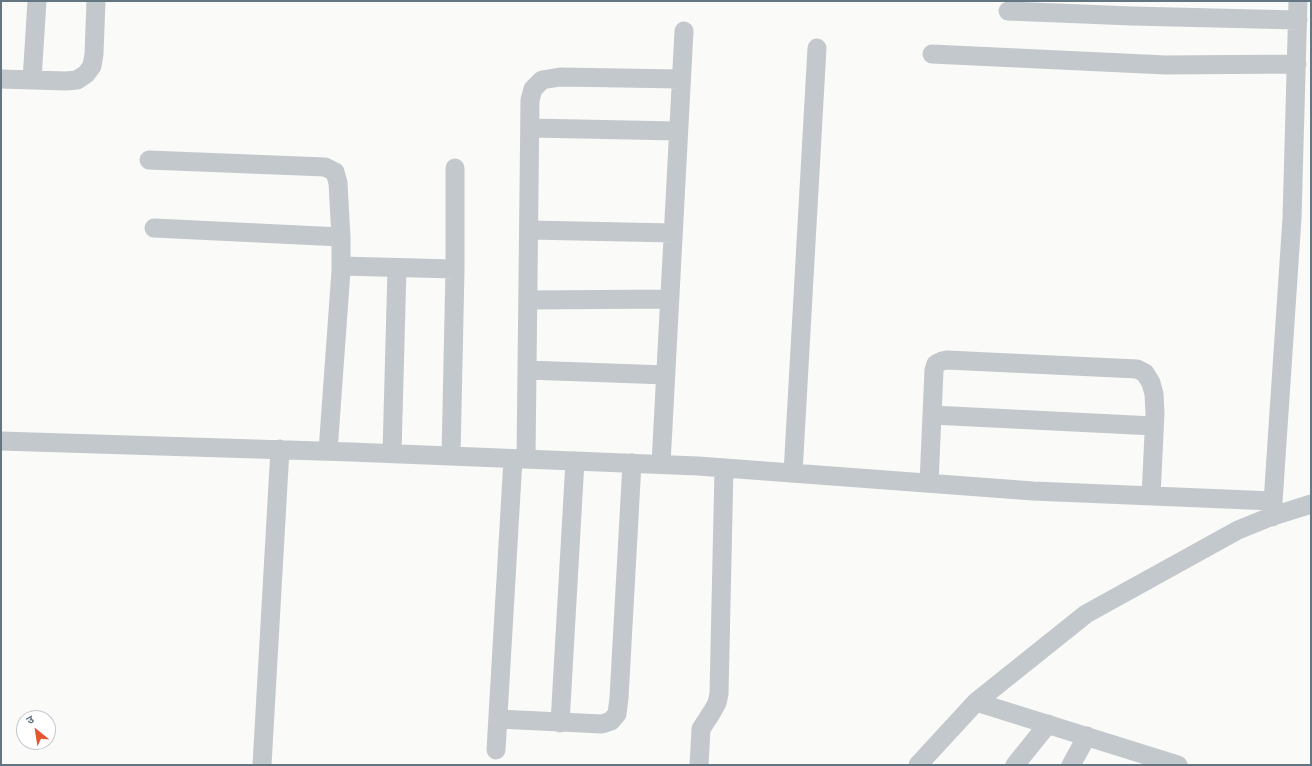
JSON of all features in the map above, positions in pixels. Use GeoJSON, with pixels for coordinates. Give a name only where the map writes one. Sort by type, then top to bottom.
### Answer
{"type":"FeatureCollection","features":[{"type":"Feature","properties":{"kind":"street"},"geometry":{"type":"LineString","coordinates":[[32,80],[37,1]]}},
{"type":"Feature","properties":{"kind":"street"},"geometry":{"type":"LineString","coordinates":[[1,84],[32,80],[77,80],[86,74],[92,66],[94,54],[96,1]]}},
{"type":"Feature","properties":{"kind":"street"},"geometry":{"type":"LineString","coordinates":[[1273,509],[1292,218],[1298,1]]}},
{"type":"Feature","properties":{"kind":"street"},"geometry":{"type":"LineString","coordinates":[[1008,11],[1298,20]]}},
{"type":"Feature","properties":{"kind":"street"},"geometry":{"type":"LineString","coordinates":[[661,464],[684,31]]}},
{"type":"Feature","properties":{"kind":"street"},"geometry":{"type":"LineString","coordinates":[[793,473],[817,48]]}},
{"type":"Feature","properties":{"kind":"street"},"geometry":{"type":"LineString","coordinates":[[932,54],[1166,65],[1297,64]]}},
{"type":"Feature","properties":{"kind":"street"},"geometry":{"type":"LineString","coordinates":[[496,750],[527,370],[530,100],[533,89],[542,80],[560,76],[681,79]]}},
{"type":"Feature","properties":{"kind":"street"},"geometry":{"type":"LineString","coordinates":[[530,128],[678,131]]}},
{"type":"Feature","properties":{"kind":"street"},"geometry":{"type":"LineString","coordinates":[[149,160],[325,167],[335,172],[338,183],[341,266],[328,451]]}},
{"type":"Feature","properties":{"kind":"street"},"geometry":{"type":"LineString","coordinates":[[451,456],[455,269],[455,168]]}},
{"type":"Feature","properties":{"kind":"street"},"geometry":{"type":"LineString","coordinates":[[154,228],[341,237]]}},
{"type":"Feature","properties":{"kind":"street"},"geometry":{"type":"LineString","coordinates":[[529,230],[673,233]]}},
{"type":"Feature","properties":{"kind":"street"},"geometry":{"type":"LineString","coordinates":[[341,266],[455,269]]}},
{"type":"Feature","properties":{"kind":"street"},"geometry":{"type":"LineString","coordinates":[[392,453],[397,268]]}},
{"type":"Feature","properties":{"kind":"street"},"geometry":{"type":"LineString","coordinates":[[528,300],[670,299]]}},
{"type":"Feature","properties":{"kind":"street"},"geometry":{"type":"LineString","coordinates":[[929,483],[934,370],[936,364],[947,360],[1137,369],[1145,373],[1151,383],[1154,394],[1151,496]]}},
{"type":"Feature","properties":{"kind":"street"},"geometry":{"type":"LineString","coordinates":[[527,370],[666,375]]}},
{"type":"Feature","properties":{"kind":"street"},"geometry":{"type":"LineString","coordinates":[[932,415],[1154,426]]}},
{"type":"Feature","properties":{"kind":"street"},"geometry":{"type":"LineString","coordinates":[[1,441],[280,449],[661,464],[1033,490],[1151,496],[1273,509],[1311,504]]}},
{"type":"Feature","properties":{"kind":"street"},"geometry":{"type":"LineString","coordinates":[[262,765],[280,449]]}},
{"type":"Feature","properties":{"kind":"street"},"geometry":{"type":"LineString","coordinates":[[560,723],[575,461]]}},
{"type":"Feature","properties":{"kind":"street"},"geometry":{"type":"LineString","coordinates":[[498,719],[602,724],[611,721],[617,714],[632,463]]}},
{"type":"Feature","properties":{"kind":"street"},"geometry":{"type":"LineString","coordinates":[[699,765],[700,729],[715,708],[719,694],[724,468]]}},
{"type":"Feature","properties":{"kind":"street"},"geometry":{"type":"LineString","coordinates":[[918,765],[976,702],[1086,614],[1273,509]]}},
{"type":"Feature","properties":{"kind":"street"},"geometry":{"type":"LineString","coordinates":[[976,702],[1178,765]]}},
{"type":"Feature","properties":{"kind":"street"},"geometry":{"type":"LineString","coordinates":[[1015,765],[1048,724]]}},
{"type":"Feature","properties":{"kind":"street"},"geometry":{"type":"LineString","coordinates":[[1071,765],[1086,736]]}}]}
